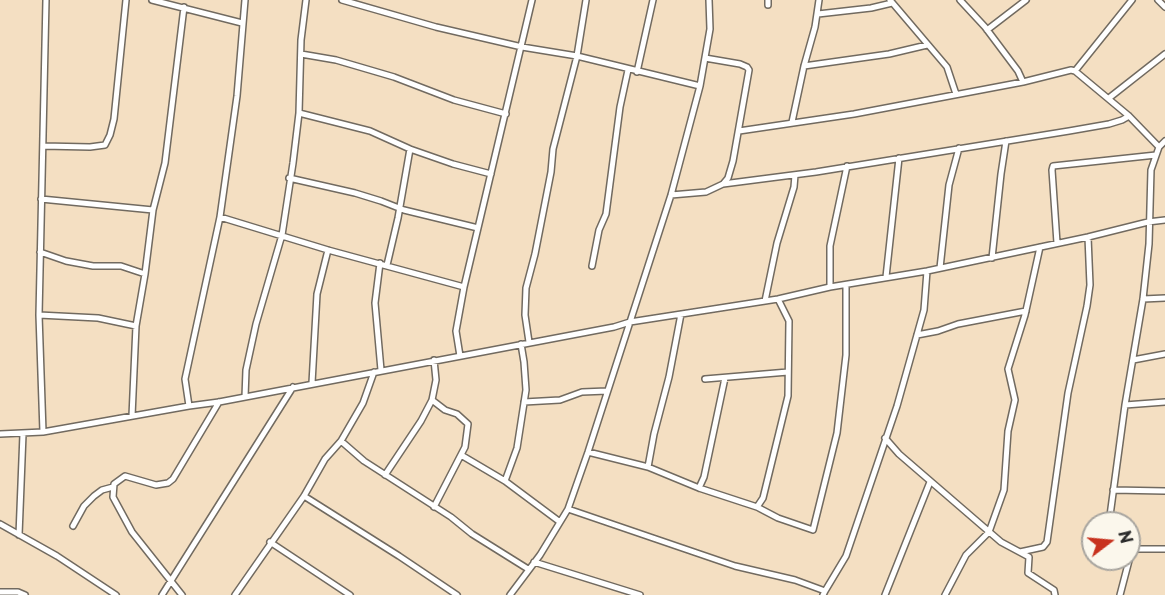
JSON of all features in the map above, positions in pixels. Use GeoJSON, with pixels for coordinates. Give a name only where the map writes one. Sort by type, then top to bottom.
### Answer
{"type":"FeatureCollection","features":[{"type":"Feature","properties":{"kind":"street"},"geometry":{"type":"LineString","coordinates":[[43,432],[39,315],[46,0]]}},
{"type":"Feature","properties":{"kind":"street"},"geometry":{"type":"LineString","coordinates":[[43,146],[105,145],[114,119],[126,0]]}},
{"type":"Feature","properties":{"kind":"street"},"geometry":{"type":"LineString","coordinates":[[152,0],[242,23]]}},
{"type":"Feature","properties":{"kind":"street"},"geometry":{"type":"LineString","coordinates":[[189,406],[185,379],[220,217],[237,96],[245,0]]}},
{"type":"Feature","properties":{"kind":"street"},"geometry":{"type":"LineString","coordinates":[[245,397],[246,370],[256,324],[282,235],[299,113],[306,0]]}},
{"type":"Feature","properties":{"kind":"street"},"geometry":{"type":"LineString","coordinates":[[342,0],[436,27],[522,47],[577,56],[700,86]]}},
{"type":"Feature","properties":{"kind":"street"},"geometry":{"type":"LineString","coordinates":[[460,356],[456,331],[464,287],[532,0]]}},
{"type":"Feature","properties":{"kind":"street"},"geometry":{"type":"LineString","coordinates":[[529,342],[525,315],[526,288],[535,254],[555,140],[577,56],[586,0]]}},
{"type":"Feature","properties":{"kind":"street"},"geometry":{"type":"LineString","coordinates":[[637,72],[653,0]]}},
{"type":"Feature","properties":{"kind":"street"},"geometry":{"type":"LineString","coordinates":[[510,595],[568,509],[588,452],[671,195],[700,86],[710,29],[709,0]]}},
{"type":"Feature","properties":{"kind":"street"},"geometry":{"type":"LineString","coordinates":[[792,122],[818,14],[819,0]]}},
{"type":"Feature","properties":{"kind":"street"},"geometry":{"type":"LineString","coordinates":[[960,0],[987,30],[1018,71],[1023,82]]}},
{"type":"Feature","properties":{"kind":"street"},"geometry":{"type":"LineString","coordinates":[[987,30],[1026,0]]}},
{"type":"Feature","properties":{"kind":"street"},"geometry":{"type":"LineString","coordinates":[[1075,71],[1131,0]]}},
{"type":"Feature","properties":{"kind":"street"},"geometry":{"type":"LineString","coordinates":[[1158,0],[1165,7]]}},
{"type":"Feature","properties":{"kind":"street"},"geometry":{"type":"LineString","coordinates":[[818,14],[870,8],[891,1],[947,67],[956,94]]}},
{"type":"Feature","properties":{"kind":"street"},"geometry":{"type":"LineString","coordinates":[[132,416],[136,326],[153,210],[165,164],[184,7]]}},
{"type":"Feature","properties":{"kind":"street"},"geometry":{"type":"LineString","coordinates":[[804,66],[889,54],[927,45]]}},
{"type":"Feature","properties":{"kind":"street"},"geometry":{"type":"LineString","coordinates":[[301,54],[336,60],[394,77],[453,100],[506,114]]}},
{"type":"Feature","properties":{"kind":"street"},"geometry":{"type":"LineString","coordinates":[[1109,98],[1165,54]]}},
{"type":"Feature","properties":{"kind":"street"},"geometry":{"type":"LineString","coordinates":[[705,58],[740,64],[749,70],[734,161],[728,178],[723,184]]}},
{"type":"Feature","properties":{"kind":"street"},"geometry":{"type":"LineString","coordinates":[[592,266],[599,230],[606,214],[620,107],[628,70]]}},
{"type":"Feature","properties":{"kind":"street"},"geometry":{"type":"LineString","coordinates":[[739,131],[854,114],[1023,82],[1071,70],[1109,98],[1159,147]]}},
{"type":"Feature","properties":{"kind":"street"},"geometry":{"type":"LineString","coordinates":[[299,113],[370,131],[453,164],[491,174]]}},
{"type":"Feature","properties":{"kind":"street"},"geometry":{"type":"LineString","coordinates":[[671,195],[706,192],[723,184],[795,175],[1109,124],[1129,116]]}},
{"type":"Feature","properties":{"kind":"street"},"geometry":{"type":"LineString","coordinates":[[992,258],[1006,141]]}},
{"type":"Feature","properties":{"kind":"street"},"geometry":{"type":"LineString","coordinates":[[1110,511],[1143,299],[1149,244],[1150,170],[1159,147],[1165,141]]}},
{"type":"Feature","properties":{"kind":"street"},"geometry":{"type":"LineString","coordinates":[[387,265],[410,148]]}},
{"type":"Feature","properties":{"kind":"street"},"geometry":{"type":"LineString","coordinates":[[940,268],[949,185],[958,148]]}},
{"type":"Feature","properties":{"kind":"street"},"geometry":{"type":"LineString","coordinates":[[1057,243],[1053,166],[1156,155]]}},
{"type":"Feature","properties":{"kind":"street"},"geometry":{"type":"LineString","coordinates":[[886,277],[898,158]]}},
{"type":"Feature","properties":{"kind":"street"},"geometry":{"type":"LineString","coordinates":[[830,287],[830,246],[847,166]]}},
{"type":"Feature","properties":{"kind":"street"},"geometry":{"type":"LineString","coordinates":[[765,301],[777,243],[794,187],[795,175]]}},
{"type":"Feature","properties":{"kind":"street"},"geometry":{"type":"LineString","coordinates":[[289,178],[355,193],[398,208],[478,228]]}},
{"type":"Feature","properties":{"kind":"street"},"geometry":{"type":"LineString","coordinates":[[41,199],[153,210]]}},
{"type":"Feature","properties":{"kind":"street"},"geometry":{"type":"LineString","coordinates":[[220,217],[328,250],[464,287]]}},
{"type":"Feature","properties":{"kind":"street"},"geometry":{"type":"LineString","coordinates":[[0,434],[43,432],[219,402],[630,322],[778,299],[830,287],[927,271],[1165,220]]}},
{"type":"Feature","properties":{"kind":"street"},"geometry":{"type":"LineString","coordinates":[[1020,552],[1043,547],[1047,542],[1068,393],[1090,285],[1088,237]]}},
{"type":"Feature","properties":{"kind":"street"},"geometry":{"type":"LineString","coordinates":[[945,595],[960,564],[989,532],[1004,490],[1008,431],[1015,400],[1008,369],[1026,311],[1040,247]]}},
{"type":"Feature","properties":{"kind":"street"},"geometry":{"type":"LineString","coordinates":[[312,383],[317,294],[328,250]]}},
{"type":"Feature","properties":{"kind":"street"},"geometry":{"type":"LineString","coordinates":[[40,252],[66,261],[93,266],[121,266],[145,274]]}},
{"type":"Feature","properties":{"kind":"street"},"geometry":{"type":"LineString","coordinates":[[244,595],[236,593],[304,496],[325,459],[341,441],[378,371],[375,303],[380,264]]}},
{"type":"Feature","properties":{"kind":"street"},"geometry":{"type":"LineString","coordinates":[[568,509],[735,566],[795,580],[824,593],[846,556],[897,406],[924,310],[927,271]]}},
{"type":"Feature","properties":{"kind":"street"},"geometry":{"type":"LineString","coordinates":[[588,452],[648,467],[699,488],[757,507],[778,518],[813,529],[837,433],[846,355],[846,286]]}},
{"type":"Feature","properties":{"kind":"street"},"geometry":{"type":"LineString","coordinates":[[1143,299],[1165,298]]}},
{"type":"Feature","properties":{"kind":"street"},"geometry":{"type":"LineString","coordinates":[[757,507],[763,498],[788,396],[789,321],[778,299]]}},
{"type":"Feature","properties":{"kind":"street"},"geometry":{"type":"LineString","coordinates":[[917,335],[958,324],[1026,311]]}},
{"type":"Feature","properties":{"kind":"street"},"geometry":{"type":"LineString","coordinates":[[648,467],[681,314]]}},
{"type":"Feature","properties":{"kind":"street"},"geometry":{"type":"LineString","coordinates":[[39,315],[98,318],[136,326]]}},
{"type":"Feature","properties":{"kind":"street"},"geometry":{"type":"LineString","coordinates":[[505,481],[517,448],[524,402],[525,381],[521,344]]}},
{"type":"Feature","properties":{"kind":"street"},"geometry":{"type":"LineString","coordinates":[[1133,360],[1165,354]]}},
{"type":"Feature","properties":{"kind":"street"},"geometry":{"type":"LineString","coordinates":[[385,475],[421,422],[432,400],[436,380],[434,360]]}},
{"type":"Feature","properties":{"kind":"street"},"geometry":{"type":"LineString","coordinates":[[705,379],[788,372]]}},
{"type":"Feature","properties":{"kind":"street"},"geometry":{"type":"LineString","coordinates":[[699,488],[704,477],[725,378]]}},
{"type":"Feature","properties":{"kind":"street"},"geometry":{"type":"LineString","coordinates":[[162,595],[292,387]]}},
{"type":"Feature","properties":{"kind":"street"},"geometry":{"type":"LineString","coordinates":[[524,402],[560,400],[582,392],[608,391]]}},
{"type":"Feature","properties":{"kind":"street"},"geometry":{"type":"LineString","coordinates":[[432,400],[445,410],[457,414],[468,424],[465,447],[434,507]]}},
{"type":"Feature","properties":{"kind":"street"},"geometry":{"type":"LineString","coordinates":[[182,595],[132,532],[113,497],[113,487],[125,476],[156,485],[168,483],[173,479],[219,402]]}},
{"type":"Feature","properties":{"kind":"street"},"geometry":{"type":"LineString","coordinates":[[1125,405],[1165,402]]}},
{"type":"Feature","properties":{"kind":"street"},"geometry":{"type":"LineString","coordinates":[[19,535],[23,434]]}},
{"type":"Feature","properties":{"kind":"street"},"geometry":{"type":"LineString","coordinates":[[885,438],[930,482],[1001,542],[1029,557],[1028,571],[1031,576],[1054,590],[1055,595]]}},
{"type":"Feature","properties":{"kind":"street"},"geometry":{"type":"LineString","coordinates":[[341,441],[364,461],[528,570]]}},
{"type":"Feature","properties":{"kind":"street"},"geometry":{"type":"LineString","coordinates":[[461,455],[505,481],[560,522]]}},
{"type":"Feature","properties":{"kind":"street"},"geometry":{"type":"LineString","coordinates":[[885,595],[930,482]]}},
{"type":"Feature","properties":{"kind":"street"},"geometry":{"type":"LineString","coordinates":[[73,526],[84,506],[94,496],[102,490],[113,487]]}},
{"type":"Feature","properties":{"kind":"street"},"geometry":{"type":"LineString","coordinates":[[1113,490],[1165,491]]}},
{"type":"Feature","properties":{"kind":"street"},"geometry":{"type":"LineString","coordinates":[[304,496],[457,595]]}},
{"type":"Feature","properties":{"kind":"street"},"geometry":{"type":"LineString","coordinates":[[0,524],[57,555],[116,595]]}},
{"type":"Feature","properties":{"kind":"street"},"geometry":{"type":"LineString","coordinates":[[270,542],[350,595]]}},
{"type":"Feature","properties":{"kind":"street"},"geometry":{"type":"LineString","coordinates":[[1141,549],[1165,549]]}},
{"type":"Feature","properties":{"kind":"street"},"geometry":{"type":"LineString","coordinates":[[534,562],[640,595]]}},
{"type":"Feature","properties":{"kind":"street"},"geometry":{"type":"LineString","coordinates":[[1120,595],[1126,571]]}},
{"type":"Feature","properties":{"kind":"street"},"geometry":{"type":"LineString","coordinates":[[0,591],[18,592],[25,595]]}}]}
